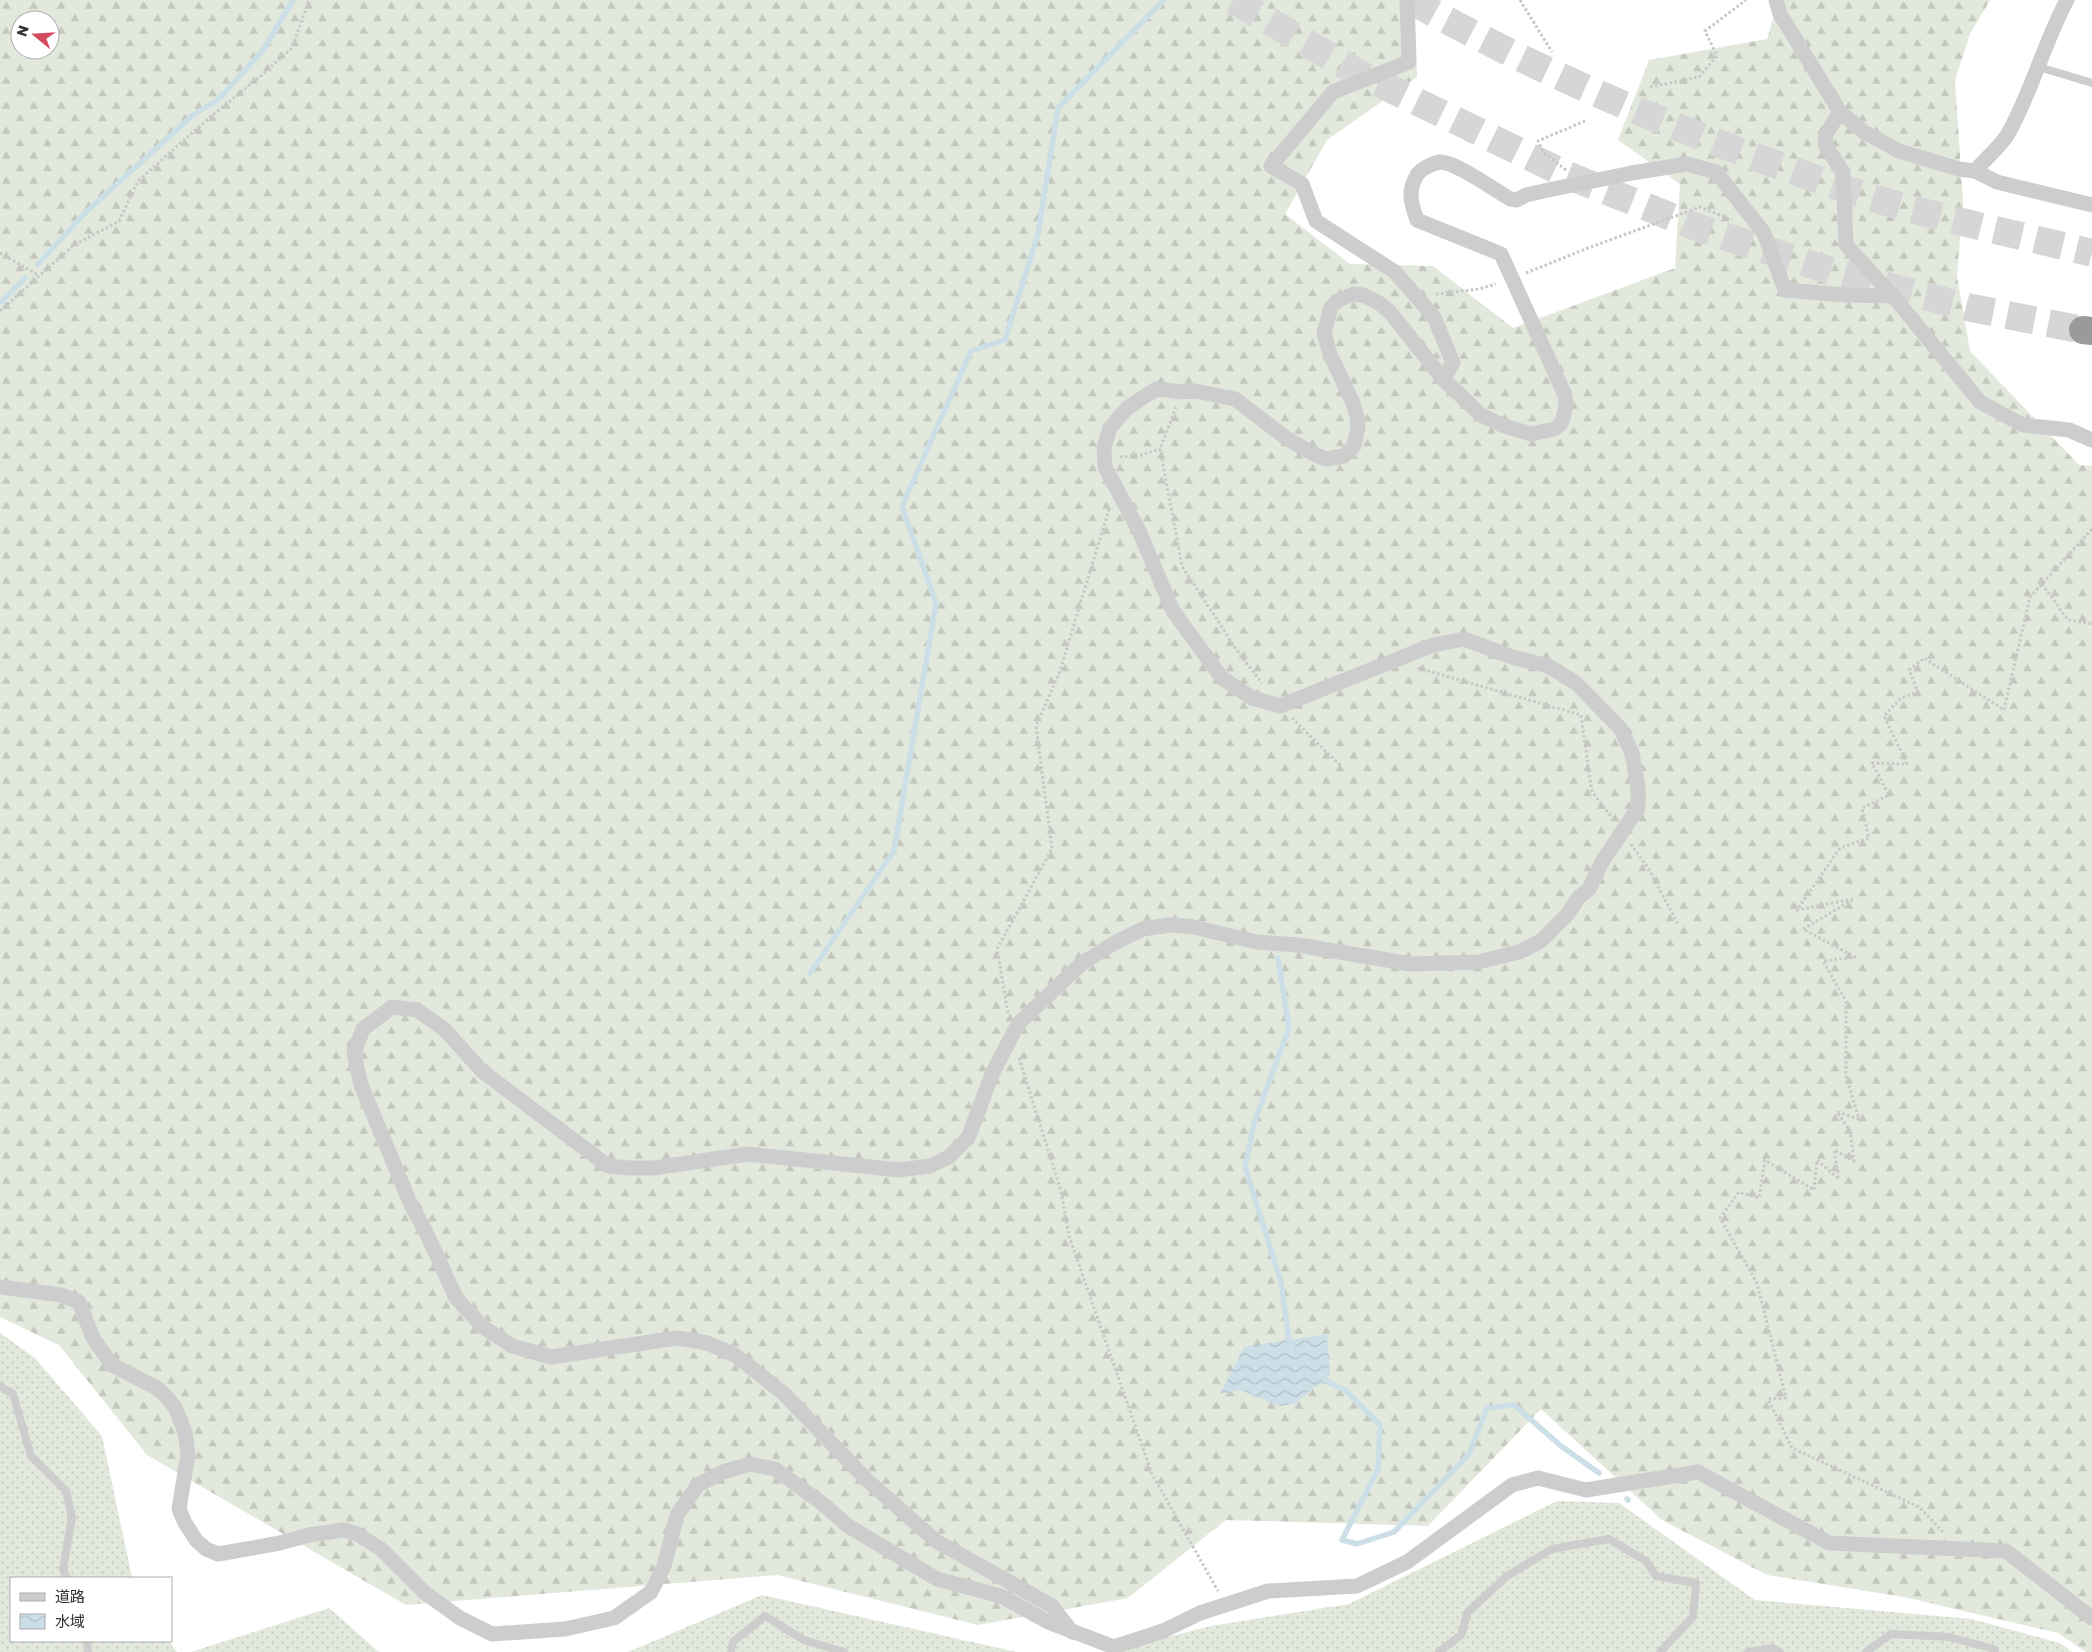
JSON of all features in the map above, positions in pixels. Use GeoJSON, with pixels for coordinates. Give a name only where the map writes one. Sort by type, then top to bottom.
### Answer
{"type":"FeatureCollection","features":[{"type":"Feature","properties":{"kind":"street"},"geometry":{"type":"LineString","coordinates":[[1407,0],[1409,62],[1333,92],[1271,166],[1302,184],[1316,221],[1394,272],[1434,317],[1453,363],[1443,379]]}},
{"type":"Feature","properties":{"kind":"street"},"geometry":{"type":"LineString","coordinates":[[1776,0],[1780,14],[1840,112],[1864,132],[1899,151],[1959,169],[1975,171],[1997,182],[2092,205]]}},
{"type":"Feature","properties":{"kind":"street"},"geometry":{"type":"LineString","coordinates":[[1975,171],[2007,135],[2039,67],[2067,0]]}},
{"type":"Feature","properties":{"kind":"street"},"geometry":{"type":"LineString","coordinates":[[1840,112],[1826,134],[1825,145],[1843,172],[1846,245],[1893,296],[1980,402],[2023,424],[2069,430],[2092,440]]}},
{"type":"Feature","properties":{"kind":"street"},"geometry":{"type":"LineString","coordinates":[[1072,1632],[1052,1606],[936,1541],[867,1480],[783,1393],[735,1355],[707,1343],[677,1338],[551,1357],[512,1346],[483,1328],[456,1298],[426,1232],[411,1205],[362,1085],[354,1053],[363,1028],[392,1006],[418,1010],[444,1029],[482,1071],[608,1166],[653,1168],[748,1154],[899,1170],[930,1166],[949,1157],[968,1138],[993,1072],[1018,1024],[1081,964],[1116,942],[1143,929],[1168,925],[1189,926],[1257,942],[1298,945],[1411,964],[1478,962],[1519,952],[1541,941],[1567,915],[1579,897],[1589,889],[1602,862],[1638,808],[1638,787],[1632,753],[1620,728],[1576,683],[1548,666],[1464,639],[1433,645],[1280,706],[1252,698],[1222,678],[1173,611],[1139,531],[1105,467],[1104,446],[1110,428],[1127,408],[1156,389],[1182,392],[1195,391],[1235,399],[1286,438],[1312,453],[1326,459],[1344,456],[1354,446],[1358,427],[1357,416],[1353,403],[1330,354],[1324,333],[1331,308],[1337,301],[1353,294],[1363,295],[1379,303],[1390,312],[1443,379],[1481,415],[1504,426],[1531,434],[1554,429],[1561,424],[1566,405],[1565,395],[1501,254],[1417,220],[1410,200],[1414,180],[1420,171],[1440,162],[1454,166],[1510,199],[1516,200],[1526,195],[1583,183],[1687,164],[1716,172],[1764,233],[1784,290],[1845,295],[1893,296]]}},
{"type":"Feature","properties":{"kind":"street"},"geometry":{"type":"LineString","coordinates":[[0,1287],[61,1295],[79,1302],[93,1338],[112,1365],[159,1389],[175,1408],[185,1432],[188,1454],[179,1509],[196,1540],[206,1549],[218,1554],[280,1543],[309,1535],[344,1530],[357,1534],[381,1550],[425,1593],[460,1618],[492,1634],[566,1629],[614,1618],[650,1592],[664,1566],[677,1516],[698,1485],[723,1472],[750,1464],[775,1470],[823,1504],[848,1526],[937,1579],[1001,1596],[1048,1622],[1114,1647],[1163,1630],[1200,1613],[1268,1591],[1357,1586],[1407,1562],[1512,1485],[1538,1478],[1586,1490],[1698,1472],[1829,1543],[2006,1551],[2092,1618]]}},
{"type":"Feature","properties":{"kind":"lane"},"geometry":{"type":"LineString","coordinates":[[2039,67],[2092,83]]}},
{"type":"Feature","properties":{"kind":"lane"},"geometry":{"type":"LineString","coordinates":[[0,1386],[13,1394],[31,1456],[66,1491],[72,1517],[63,1570],[66,1577]]}},
{"type":"Feature","properties":{"kind":"lane"},"geometry":{"type":"LineString","coordinates":[[1439,1652],[1461,1635],[1468,1612],[1507,1576],[1552,1549],[1609,1539],[1646,1561],[1656,1576],[1696,1584],[1693,1617],[1660,1652]]}},
{"type":"Feature","properties":{"kind":"lane"},"geometry":{"type":"LineString","coordinates":[[731,1652],[733,1642],[765,1616],[804,1640],[844,1652]]}},
{"type":"Feature","properties":{"kind":"lane"},"geometry":{"type":"LineString","coordinates":[[1866,1652],[1892,1634],[1949,1637],[1994,1649],[1995,1652]]}},
{"type":"Feature","properties":{"kind":"lane"},"geometry":{"type":"LineString","coordinates":[[1748,1652],[1773,1648],[1780,1652]]}},
{"type":"Feature","properties":{"kind":"path"},"geometry":{"type":"LineString","coordinates":[[0,311],[74,245],[119,221],[138,182],[209,118],[292,48],[309,0]]}},
{"type":"Feature","properties":{"kind":"path"},"geometry":{"type":"LineString","coordinates":[[1520,0],[1552,52]]}},
{"type":"Feature","properties":{"kind":"path"},"geometry":{"type":"LineString","coordinates":[[1650,87],[1699,77],[1717,56],[1705,31],[1746,0]]}},
{"type":"Feature","properties":{"kind":"path"},"geometry":{"type":"LineString","coordinates":[[1583,183],[1543,152],[1538,141],[1585,122]]}},
{"type":"Feature","properties":{"kind":"path"},"geometry":{"type":"LineString","coordinates":[[1416,296],[1478,289],[1513,279],[1588,248],[1700,206],[1764,233]]}},
{"type":"Feature","properties":{"kind":"path"},"geometry":{"type":"LineString","coordinates":[[0,253],[39,275]]}},
{"type":"Feature","properties":{"kind":"path"},"geometry":{"type":"LineString","coordinates":[[1182,392],[1160,450],[1182,566],[1240,655],[1280,706],[1340,765]]}},
{"type":"Feature","properties":{"kind":"path"},"geometry":{"type":"LineString","coordinates":[[1104,459],[1141,455],[1160,450]]}},
{"type":"Feature","properties":{"kind":"path"},"geometry":{"type":"LineString","coordinates":[[1115,486],[1060,671],[1036,726],[1052,849],[997,949],[1012,1037],[1061,1191],[1070,1236],[1152,1474],[1226,1604]]}},
{"type":"Feature","properties":{"kind":"path"},"geometry":{"type":"LineString","coordinates":[[1960,1549],[1919,1508],[1792,1448],[1768,1399],[1786,1398],[1757,1283],[1720,1218],[1739,1192],[1759,1198],[1764,1160],[1814,1190],[1817,1160],[1839,1179],[1834,1150],[1854,1161],[1850,1131],[1837,1112],[1859,1120],[1846,1076],[1846,1001],[1823,961],[1855,957],[1803,929],[1854,899],[1796,910],[1840,848],[1869,838],[1862,808],[1889,795],[1872,763],[1907,764],[1884,716],[1901,698],[1918,692],[1909,670],[1924,658],[2004,710],[2030,597],[2092,529]]}},
{"type":"Feature","properties":{"kind":"path"},"geometry":{"type":"LineString","coordinates":[[2042,584],[2068,620],[2092,624]]}},
{"type":"Feature","properties":{"kind":"path"},"geometry":{"type":"LineString","coordinates":[[1394,661],[1581,715],[1592,792],[1648,868],[1678,924]]}},
{"type":"Feature","properties":{"kind":"green space"},"geometry":{"type":"Polygon","coordinates":[[[0,0],[1414,0],[1417,77],[1327,140],[1285,214],[1350,264],[1433,266],[1513,328],[1675,268],[1680,184],[1618,140],[1649,60],[1767,39],[1779,0],[1990,0],[1970,34],[1955,80],[1963,201],[1957,276],[1970,351],[2079,465],[2092,466],[2092,1652],[2086,1652],[2058,1633],[1904,1597],[1767,1575],[1662,1520],[1541,1409],[1428,1526],[1226,1520],[1128,1598],[978,1625],[777,1575],[406,1605],[147,1455],[59,1345],[0,1317],[0,0]]]}},
{"type":"Feature","properties":{"kind":"green space"},"geometry":{"type":"Polygon","coordinates":[[[0,1333],[35,1358],[102,1436],[132,1577],[10,1577],[10,1642],[170,1642],[177,1652],[0,1652],[0,1333]]]}},
{"type":"Feature","properties":{"kind":"green space"},"geometry":{"type":"Polygon","coordinates":[[[1557,1501],[1619,1503],[1755,1600],[1971,1619],[2060,1643],[2072,1652],[1110,1652],[1211,1626],[1349,1604],[1557,1501]]]}},
{"type":"Feature","properties":{"kind":"green space"},"geometry":{"type":"Polygon","coordinates":[[[762,1595],[1017,1652],[628,1652],[762,1595]]]}},
{"type":"Feature","properties":{"kind":"green space"},"geometry":{"type":"Polygon","coordinates":[[[329,1608],[379,1652],[191,1652],[329,1608]]]}},
{"type":"Feature","properties":{"kind":"water"},"geometry":{"type":"Polygon","coordinates":[[[1327,1334],[1330,1374],[1326,1381],[1314,1387],[1295,1404],[1280,1406],[1240,1390],[1220,1394],[1244,1347],[1327,1334]]]}},
{"type":"Feature","properties":{"kind":"waterway"},"geometry":{"type":"LineString","coordinates":[[38,264],[85,213],[193,115],[219,99],[264,49],[293,0]]}},
{"type":"Feature","properties":{"kind":"waterway"},"geometry":{"type":"LineString","coordinates":[[810,973],[894,851],[936,603],[902,506],[971,351],[1005,340],[1038,234],[1058,108],[1164,0]]}},
{"type":"Feature","properties":{"kind":"waterway"},"geometry":{"type":"LineString","coordinates":[[1,302],[25,278]]}},
{"type":"Feature","properties":{"kind":"waterway"},"geometry":{"type":"LineString","coordinates":[[1278,958],[1289,1028],[1254,1123],[1245,1167],[1281,1282],[1289,1340],[1293,1344]]}},
{"type":"Feature","properties":{"kind":"waterway"},"geometry":{"type":"LineString","coordinates":[[1322,1377],[1326,1381],[1345,1390],[1380,1425],[1378,1469],[1342,1540],[1357,1544],[1394,1532],[1469,1454],[1487,1408],[1514,1405],[1561,1446],[1599,1473]]}},
{"type":"Feature","properties":{"kind":"tunnel"},"geometry":{"type":"LineString","coordinates":[[1233,0],[1360,74],[1567,175],[1699,228],[1837,273],[1967,307],[2083,330]]}},
{"type":"Feature","properties":{"kind":"tunnel"},"geometry":{"type":"LineString","coordinates":[[1410,0],[1535,65],[1620,103],[1750,155],[1842,188],[1897,205],[2092,253]]}}]}
